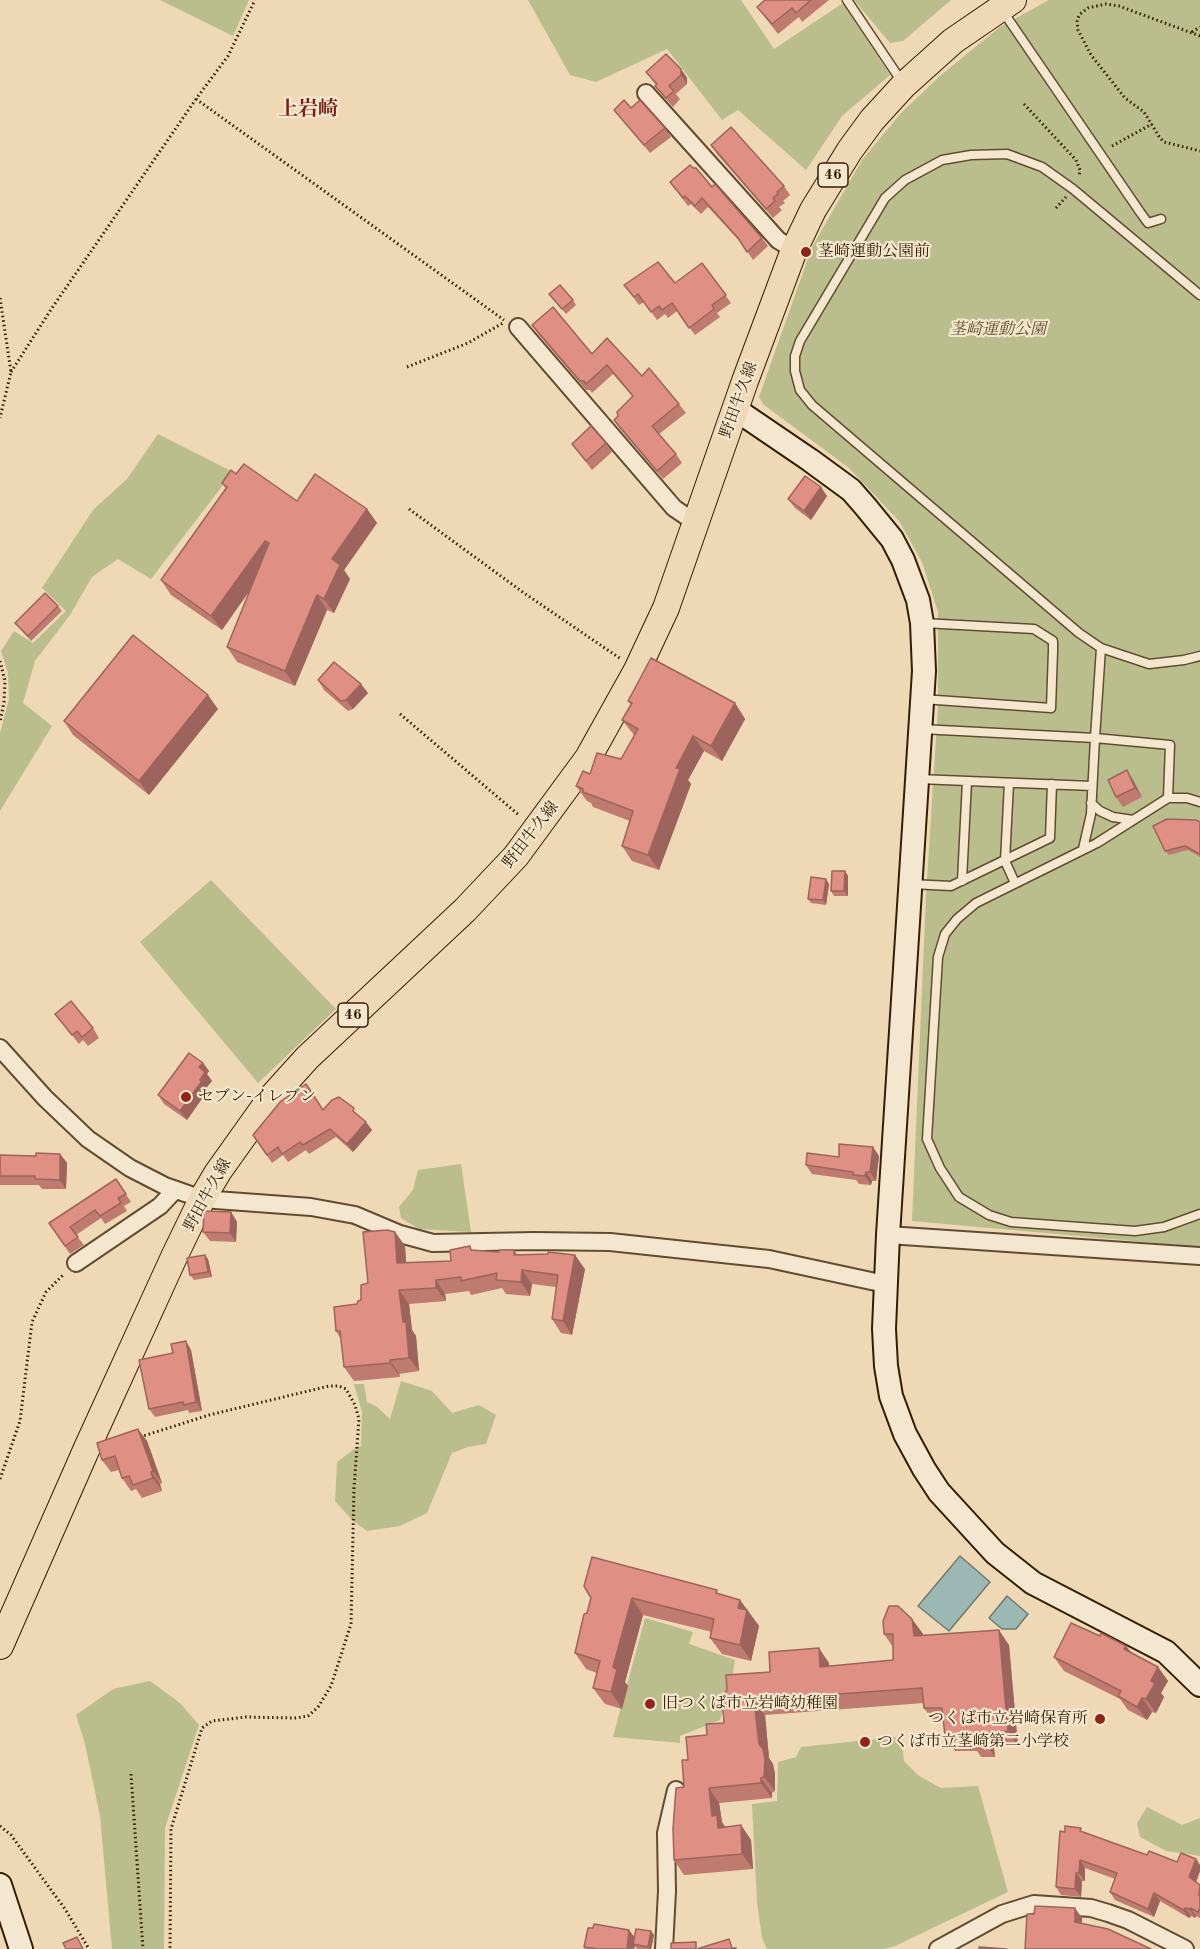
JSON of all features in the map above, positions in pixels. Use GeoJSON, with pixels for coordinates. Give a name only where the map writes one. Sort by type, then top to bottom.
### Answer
{"type":"FeatureCollection","features":[{"type":"Feature","properties":{"kind":"main road","name":"野田牛久線"},"geometry":{"type":"LineString","coordinates":[[0,1646],[87,1448],[202,1199],[218,1172],[270,1099],[307,1058],[465,910],[516,856],[588,758],[637,670],[666,608],[735,409],[794,250],[813,210],[832,176],[872,120],[904,85],[953,41],[1002,2]]}},
{"type":"Feature","properties":{"kind":"street"},"geometry":{"type":"LineString","coordinates":[[646,93],[778,240],[794,250]]}},
{"type":"Feature","properties":{"kind":"street"},"geometry":{"type":"LineString","coordinates":[[518,327],[674,508],[696,523]]}},
{"type":"Feature","properties":{"kind":"street"},"geometry":{"type":"LineString","coordinates":[[735,409],[851,490],[876,518],[892,539],[903,560],[918,600],[922,623],[924,671],[885,1284],[886,1366],[891,1396],[905,1434],[939,1492],[995,1553],[1034,1583],[1154,1644],[1187,1670],[1200,1685]]}},
{"type":"Feature","properties":{"kind":"street"},"geometry":{"type":"LineString","coordinates":[[0,1047],[45,1098],[88,1139],[130,1168],[175,1190],[202,1199],[311,1207],[355,1215],[400,1234],[434,1243],[534,1240],[610,1242],[769,1259],[885,1284]]}},
{"type":"Feature","properties":{"kind":"street"},"geometry":{"type":"LineString","coordinates":[[76,1263],[160,1206],[175,1190]]}},
{"type":"Feature","properties":{"kind":"street"},"geometry":{"type":"LineString","coordinates":[[888,1235],[1200,1256]]}},
{"type":"Feature","properties":{"kind":"street"},"geometry":{"type":"LineString","coordinates":[[664,1949],[667,1891],[666,1833],[676,1790]]}},
{"type":"Feature","properties":{"kind":"street"},"geometry":{"type":"LineString","coordinates":[[0,1885],[21,1949]]}},
{"type":"Feature","properties":{"kind":"street"},"geometry":{"type":"LineString","coordinates":[[938,1949],[1002,1914],[1034,1904],[1091,1908],[1108,1913],[1128,1920],[1185,1949]]}},
{"type":"Feature","properties":{"kind":"lane"},"geometry":{"type":"LineString","coordinates":[[847,0],[904,85]]}},
{"type":"Feature","properties":{"kind":"lane"},"geometry":{"type":"LineString","coordinates":[[1002,2],[1148,223],[1161,219]]}},
{"type":"Feature","properties":{"kind":"lane"},"geometry":{"type":"LineString","coordinates":[[1200,295],[1073,189],[1042,167],[1007,154],[942,159],[905,180],[885,198],[800,341],[795,356],[795,371],[800,390],[812,405],[1079,633],[1101,648],[1149,664],[1200,656]]}},
{"type":"Feature","properties":{"kind":"lane"},"geometry":{"type":"LineString","coordinates":[[922,623],[1034,628],[1053,641],[1051,708],[922,699]]}},
{"type":"Feature","properties":{"kind":"lane"},"geometry":{"type":"LineString","coordinates":[[1083,849],[1091,814],[1101,648]]}},
{"type":"Feature","properties":{"kind":"lane"},"geometry":{"type":"LineString","coordinates":[[920,729],[1095,738],[1170,745],[1168,798]]}},
{"type":"Feature","properties":{"kind":"lane"},"geometry":{"type":"LineString","coordinates":[[917,778],[1092,786]]}},
{"type":"Feature","properties":{"kind":"lane"},"geometry":{"type":"LineString","coordinates":[[962,881],[967,780]]}},
{"type":"Feature","properties":{"kind":"lane"},"geometry":{"type":"LineString","coordinates":[[1009,783],[1005,861],[1015,884]]}},
{"type":"Feature","properties":{"kind":"lane"},"geometry":{"type":"LineString","coordinates":[[911,884],[951,886],[1050,838],[1052,784]]}},
{"type":"Feature","properties":{"kind":"lane"},"geometry":{"type":"LineString","coordinates":[[1200,802],[1187,798],[1168,798],[1083,849],[976,903],[957,919],[945,934],[938,957],[927,1139],[940,1168],[959,1197],[989,1215],[1011,1222],[1135,1231],[1164,1227],[1200,1214]]}},
{"type":"Feature","properties":{"kind":"lane"},"geometry":{"type":"LineString","coordinates":[[1091,802],[1100,811],[1113,817],[1133,820]]}},
{"type":"Feature","properties":{"kind":"path"},"geometry":{"type":"LineString","coordinates":[[0,418],[11,372],[52,308],[228,56],[255,0]]}},
{"type":"Feature","properties":{"kind":"path"},"geometry":{"type":"LineString","coordinates":[[1200,36],[1119,6],[1106,4],[1094,6],[1080,14],[1077,20],[1078,30],[1091,55],[1125,98],[1144,112],[1160,138],[1164,142],[1200,151]]}},
{"type":"Feature","properties":{"kind":"path"},"geometry":{"type":"LineString","coordinates":[[1192,32],[1200,27]]}},
{"type":"Feature","properties":{"kind":"path"},"geometry":{"type":"LineString","coordinates":[[196,99],[506,321],[468,343],[407,367]]}},
{"type":"Feature","properties":{"kind":"path"},"geometry":{"type":"LineString","coordinates":[[1024,104],[1076,160],[1080,170],[1079,180],[1056,208]]}},
{"type":"Feature","properties":{"kind":"path"},"geometry":{"type":"LineString","coordinates":[[1112,146],[1152,124]]}},
{"type":"Feature","properties":{"kind":"path"},"geometry":{"type":"LineString","coordinates":[[0,298],[11,372]]}},
{"type":"Feature","properties":{"kind":"path"},"geometry":{"type":"LineString","coordinates":[[409,509],[524,593],[637,670]]}},
{"type":"Feature","properties":{"kind":"path"},"geometry":{"type":"LineString","coordinates":[[0,661],[5,681],[0,722]]}},
{"type":"Feature","properties":{"kind":"path"},"geometry":{"type":"LineString","coordinates":[[400,714],[536,830]]}},
{"type":"Feature","properties":{"kind":"path"},"geometry":{"type":"LineString","coordinates":[[0,1479],[20,1421],[32,1322],[46,1292],[76,1263]]}},
{"type":"Feature","properties":{"kind":"path"},"geometry":{"type":"LineString","coordinates":[[134,1439],[208,1415],[329,1386],[346,1389],[355,1405],[359,1419],[354,1488],[351,1624],[331,1686],[318,1707],[308,1716],[246,1717],[212,1721],[202,1728],[171,1829],[170,1949]]}},
{"type":"Feature","properties":{"kind":"path"},"geometry":{"type":"LineString","coordinates":[[131,1774],[143,1949]]}},
{"type":"Feature","properties":{"kind":"path"},"geometry":{"type":"LineString","coordinates":[[0,1826],[11,1836],[65,1909],[89,1949]]}},
{"type":"Feature","properties":{"kind":"green space"},"geometry":{"type":"Polygon","coordinates":[[[160,0],[249,0],[233,36],[160,0]]]}},
{"type":"Feature","properties":{"kind":"green space"},"geometry":{"type":"Polygon","coordinates":[[[528,0],[741,0],[774,49],[843,3],[890,75],[842,116],[806,170],[738,110],[722,120],[667,49],[596,82],[570,75],[528,0]]]}},
{"type":"Feature","properties":{"kind":"green space"},"geometry":{"type":"Polygon","coordinates":[[[854,0],[951,0],[903,41],[890,43],[854,0]]]}},
{"type":"Feature","properties":{"kind":"green space","name":"茎崎運動公園"},"geometry":{"type":"Polygon","coordinates":[[[1049,0],[1200,0],[1200,1247],[912,1221],[926,895],[938,707],[938,612],[922,562],[899,521],[849,468],[764,405],[759,397],[812,247],[862,160],[901,113],[941,75],[1000,27],[1049,0]]]}},
{"type":"Feature","properties":{"kind":"green space"},"geometry":{"type":"Polygon","coordinates":[[[158,434],[233,472],[151,579],[118,559],[92,577],[70,615],[35,661],[23,703],[52,726],[0,811],[0,733],[9,699],[8,673],[1,651],[14,631],[33,643],[66,611],[42,588],[93,510],[127,479],[158,434]]]}},
{"type":"Feature","properties":{"kind":"green space"},"geometry":{"type":"Polygon","coordinates":[[[211,880],[336,1009],[258,1083],[140,942],[211,880]]]}},
{"type":"Feature","properties":{"kind":"green space"},"geometry":{"type":"Polygon","coordinates":[[[461,1164],[471,1232],[419,1229],[401,1218],[399,1207],[413,1190],[418,1170],[461,1164]]]}},
{"type":"Feature","properties":{"kind":"green space"},"geometry":{"type":"Polygon","coordinates":[[[401,1381],[432,1391],[452,1413],[479,1405],[496,1415],[486,1444],[452,1453],[427,1513],[400,1526],[367,1531],[352,1520],[335,1501],[337,1462],[361,1446],[362,1412],[354,1384],[364,1384],[367,1402],[376,1406],[390,1419],[401,1381]]]}},
{"type":"Feature","properties":{"kind":"green space"},"geometry":{"type":"Polygon","coordinates":[[[645,1618],[693,1632],[689,1644],[735,1660],[720,1720],[680,1736],[680,1743],[613,1737],[645,1618]]]}},
{"type":"Feature","properties":{"kind":"green space"},"geometry":{"type":"Polygon","coordinates":[[[150,1681],[180,1703],[199,1725],[165,1828],[164,1949],[112,1949],[100,1816],[85,1744],[76,1715],[113,1689],[150,1681]]]}},
{"type":"Feature","properties":{"kind":"green space"},"geometry":{"type":"Polygon","coordinates":[[[896,1737],[902,1743],[904,1761],[919,1776],[941,1788],[978,1786],[1008,1892],[895,1946],[884,1949],[767,1949],[762,1938],[757,1902],[752,1804],[777,1801],[778,1762],[796,1757],[801,1747],[896,1737]]]}},
{"type":"Feature","properties":{"kind":"green space"},"geometry":{"type":"Polygon","coordinates":[[[1147,1807],[1182,1825],[1200,1818],[1200,1856],[1166,1851],[1140,1837],[1137,1823],[1147,1807]]]}},
{"type":"Feature","properties":{"kind":"water"},"geometry":{"type":"Polygon","coordinates":[[[960,1556],[990,1582],[949,1631],[918,1606],[960,1556]]]}},
{"type":"Feature","properties":{"kind":"water"},"geometry":{"type":"Polygon","coordinates":[[[1007,1596],[1028,1614],[1016,1629],[1002,1629],[989,1618],[1007,1596]]]}},
{"type":"Feature","properties":{"kind":"building"},"geometry":{"type":"Polygon","coordinates":[[[765,0],[811,0],[796,13],[792,8],[772,24],[757,7],[765,0]]]}},
{"type":"Feature","properties":{"kind":"building"},"geometry":{"type":"Polygon","coordinates":[[[666,54],[681,69],[681,75],[669,86],[674,91],[666,98],[646,72],[666,54]]]}},
{"type":"Feature","properties":{"kind":"building"},"geometry":{"type":"Polygon","coordinates":[[[624,100],[631,108],[640,100],[665,128],[644,145],[614,110],[624,100]]]}},
{"type":"Feature","properties":{"kind":"building"},"geometry":{"type":"Polygon","coordinates":[[[731,127],[784,186],[773,198],[775,201],[766,209],[711,145],[731,127]]]}},
{"type":"Feature","properties":{"kind":"building"},"geometry":{"type":"Polygon","coordinates":[[[690,165],[696,168],[712,187],[715,184],[762,238],[747,252],[738,238],[702,198],[695,206],[685,196],[683,198],[670,182],[690,165]]]}},
{"type":"Feature","properties":{"kind":"building"},"geometry":{"type":"Polygon","coordinates":[[[658,262],[675,283],[702,263],[726,295],[712,305],[714,309],[689,328],[672,303],[662,310],[659,306],[651,312],[638,294],[634,297],[624,285],[658,262]]]}},
{"type":"Feature","properties":{"kind":"building"},"geometry":{"type":"Polygon","coordinates":[[[560,285],[573,300],[562,309],[549,294],[560,285]]]}},
{"type":"Feature","properties":{"kind":"building"},"geometry":{"type":"Polygon","coordinates":[[[553,307],[592,354],[607,338],[642,376],[649,368],[679,404],[652,426],[676,454],[657,471],[614,420],[618,416],[617,412],[633,396],[607,365],[586,384],[580,381],[532,325],[553,307]]]}},
{"type":"Feature","properties":{"kind":"building"},"geometry":{"type":"Polygon","coordinates":[[[591,426],[606,443],[586,461],[572,444],[591,426]]]}},
{"type":"Feature","properties":{"kind":"building"},"geometry":{"type":"Polygon","coordinates":[[[244,464],[297,501],[315,474],[367,509],[332,559],[340,565],[324,599],[317,595],[285,671],[227,647],[269,543],[265,541],[211,616],[161,580],[227,487],[222,483],[231,470],[236,474],[244,464]]]}},
{"type":"Feature","properties":{"kind":"building"},"geometry":{"type":"Polygon","coordinates":[[[805,476],[821,487],[804,511],[788,499],[805,476]]]}},
{"type":"Feature","properties":{"kind":"building"},"geometry":{"type":"Polygon","coordinates":[[[45,593],[58,606],[28,636],[15,623],[45,593]]]}},
{"type":"Feature","properties":{"kind":"building"},"geometry":{"type":"Polygon","coordinates":[[[133,635],[208,695],[139,781],[64,721],[133,635]]]}},
{"type":"Feature","properties":{"kind":"building"},"geometry":{"type":"Polygon","coordinates":[[[651,658],[735,703],[711,746],[693,736],[676,768],[680,769],[648,855],[622,846],[633,811],[583,792],[583,789],[576,786],[583,771],[590,774],[597,753],[621,759],[638,729],[622,720],[632,703],[628,701],[651,658]]]}},
{"type":"Feature","properties":{"kind":"building"},"geometry":{"type":"Polygon","coordinates":[[[334,662],[361,684],[346,700],[341,701],[318,680],[334,662]]]}},
{"type":"Feature","properties":{"kind":"building"},"geometry":{"type":"Polygon","coordinates":[[[1127,770],[1135,788],[1116,797],[1108,780],[1127,770]]]}},
{"type":"Feature","properties":{"kind":"building"},"geometry":{"type":"Polygon","coordinates":[[[1167,819],[1200,822],[1200,854],[1185,846],[1165,851],[1153,826],[1167,819]]]}},
{"type":"Feature","properties":{"kind":"building"},"geometry":{"type":"Polygon","coordinates":[[[832,871],[845,871],[844,891],[831,891],[832,871]]]}},
{"type":"Feature","properties":{"kind":"building"},"geometry":{"type":"Polygon","coordinates":[[[811,877],[826,879],[823,900],[808,899],[811,877]]]}},
{"type":"Feature","properties":{"kind":"building"},"geometry":{"type":"Polygon","coordinates":[[[71,1001],[93,1028],[82,1037],[77,1031],[72,1035],[55,1014],[71,1001]]]}},
{"type":"Feature","properties":{"kind":"building"},"geometry":{"type":"Polygon","coordinates":[[[189,1053],[203,1063],[199,1067],[205,1072],[200,1080],[202,1081],[180,1111],[158,1095],[189,1053]]]}},
{"type":"Feature","properties":{"kind":"building"},"geometry":{"type":"Polygon","coordinates":[[[306,1084],[323,1110],[332,1100],[339,1097],[354,1108],[353,1111],[366,1122],[347,1144],[330,1129],[303,1145],[300,1142],[282,1154],[278,1147],[267,1155],[253,1135],[281,1101],[306,1084]]]}},
{"type":"Feature","properties":{"kind":"building"},"geometry":{"type":"Polygon","coordinates":[[[839,1144],[873,1147],[870,1172],[866,1172],[865,1176],[853,1175],[853,1172],[806,1165],[807,1153],[839,1157],[839,1144]]]}},
{"type":"Feature","properties":{"kind":"building"},"geometry":{"type":"Polygon","coordinates":[[[36,1153],[60,1154],[60,1180],[35,1179],[35,1176],[0,1176],[0,1155],[36,1156],[36,1153]]]}},
{"type":"Feature","properties":{"kind":"building"},"geometry":{"type":"Polygon","coordinates":[[[116,1179],[126,1194],[118,1198],[121,1203],[100,1216],[95,1210],[70,1227],[78,1237],[65,1246],[49,1223],[116,1179]]]}},
{"type":"Feature","properties":{"kind":"building"},"geometry":{"type":"Polygon","coordinates":[[[204,1211],[231,1212],[230,1233],[203,1232],[204,1211]]]}},
{"type":"Feature","properties":{"kind":"building"},"geometry":{"type":"Polygon","coordinates":[[[387,1230],[395,1232],[397,1263],[451,1261],[450,1250],[470,1246],[471,1250],[499,1252],[499,1250],[514,1250],[514,1255],[548,1254],[548,1252],[575,1255],[563,1321],[552,1319],[558,1275],[522,1270],[521,1282],[496,1280],[497,1273],[461,1281],[461,1277],[436,1280],[436,1288],[399,1290],[403,1322],[406,1322],[409,1358],[390,1360],[390,1363],[344,1367],[340,1331],[336,1331],[334,1307],[357,1304],[361,1300],[361,1285],[368,1283],[363,1232],[387,1230]]]}},
{"type":"Feature","properties":{"kind":"building"},"geometry":{"type":"Polygon","coordinates":[[[205,1255],[208,1272],[190,1275],[187,1258],[205,1255]]]}},
{"type":"Feature","properties":{"kind":"building"},"geometry":{"type":"Polygon","coordinates":[[[186,1341],[196,1402],[184,1405],[183,1402],[149,1409],[139,1360],[173,1353],[171,1344],[186,1341]]]}},
{"type":"Feature","properties":{"kind":"building"},"geometry":{"type":"Polygon","coordinates":[[[138,1429],[153,1471],[151,1472],[153,1478],[133,1485],[129,1476],[122,1478],[115,1456],[102,1460],[97,1443],[138,1429]]]}},
{"type":"Feature","properties":{"kind":"building"},"geometry":{"type":"Polygon","coordinates":[[[592,1557],[717,1590],[716,1593],[740,1600],[738,1608],[747,1610],[740,1645],[710,1638],[714,1619],[632,1598],[613,1667],[617,1670],[611,1692],[593,1688],[600,1661],[575,1653],[584,1614],[587,1613],[591,1598],[584,1586],[592,1557]]]}},
{"type":"Feature","properties":{"kind":"building"},"geometry":{"type":"Polygon","coordinates":[[[889,1606],[898,1606],[912,1619],[914,1636],[999,1630],[1008,1731],[984,1733],[984,1742],[971,1743],[970,1736],[945,1736],[942,1708],[924,1708],[922,1688],[754,1700],[759,1744],[763,1749],[765,1759],[764,1777],[761,1778],[761,1783],[709,1788],[712,1816],[717,1815],[718,1828],[741,1825],[742,1854],[674,1860],[673,1828],[676,1788],[684,1787],[682,1760],[688,1760],[686,1737],[707,1735],[706,1724],[724,1723],[722,1697],[727,1690],[726,1675],[770,1672],[769,1652],[819,1648],[820,1667],[893,1660],[893,1634],[884,1634],[883,1621],[889,1606]]]}},
{"type":"Feature","properties":{"kind":"building"},"geometry":{"type":"Polygon","coordinates":[[[1071,1623],[1100,1636],[1101,1633],[1126,1646],[1124,1649],[1158,1667],[1151,1681],[1155,1683],[1146,1699],[1142,1698],[1137,1707],[1118,1696],[1121,1691],[1054,1657],[1071,1623]]]}},
{"type":"Feature","properties":{"kind":"building"},"geometry":{"type":"Polygon","coordinates":[[[1065,1826],[1081,1828],[1080,1831],[1147,1855],[1149,1851],[1177,1862],[1181,1853],[1196,1859],[1189,1877],[1200,1885],[1200,1910],[1198,1912],[1185,1908],[1183,1910],[1154,1893],[1148,1909],[1110,1892],[1117,1873],[1080,1860],[1075,1889],[1056,1887],[1060,1831],[1065,1832],[1065,1826]]]}},
{"type":"Feature","properties":{"kind":"building"},"geometry":{"type":"Polygon","coordinates":[[[1035,1906],[1075,1908],[1075,1922],[1108,1929],[1151,1949],[1025,1949],[1027,1914],[1034,1914],[1035,1906]]]}},
{"type":"Feature","properties":{"kind":"building"},"geometry":{"type":"Polygon","coordinates":[[[594,1924],[629,1930],[627,1949],[584,1947],[588,1928],[593,1928],[594,1924]]]}},
{"type":"Feature","properties":{"kind":"building"},"geometry":{"type":"Polygon","coordinates":[[[636,1929],[651,1931],[648,1947],[633,1944],[636,1929]]]}},
{"type":"Feature","properties":{"kind":"building"},"geometry":{"type":"Polygon","coordinates":[[[77,1937],[83,1949],[66,1949],[63,1943],[77,1937]]]}},
{"type":"Feature","properties":{"kind":"building"},"geometry":{"type":"Polygon","coordinates":[[[729,1939],[732,1948],[736,1949],[697,1949],[729,1939]]]}},
{"type":"Feature","properties":{"kind":"building"},"geometry":{"type":"Polygon","coordinates":[[[696,1942],[696,1949],[671,1949],[671,1943],[696,1942]]]}},
{"type":"Feature","properties":{"kind":"building"},"geometry":{"type":"Polygon","coordinates":[[[979,1947],[1007,1949],[979,1949],[979,1947]]]}},
{"type":"Feature","properties":{"kind":"place","name":"茎崎運動公園前"},"geometry":{"type":"Point","coordinates":[806,252]}},
{"type":"Feature","properties":{"kind":"place","name":"セブン-イレブン"},"geometry":{"type":"Point","coordinates":[186,1097]}},
{"type":"Feature","properties":{"kind":"place","name":"旧つくば市立岩崎幼稚園"},"geometry":{"type":"Point","coordinates":[650,1704]}},
{"type":"Feature","properties":{"kind":"place","name":"つくば市立岩崎保育所"},"geometry":{"type":"Point","coordinates":[1100,1719]}},
{"type":"Feature","properties":{"kind":"place","name":"つくば市立茎崎第二小学校"},"geometry":{"type":"Point","coordinates":[865,1742]}},
{"type":"Feature","properties":{"kind":"district","name":"上岩崎"},"geometry":{"type":"Point","coordinates":[308,110]}}]}
